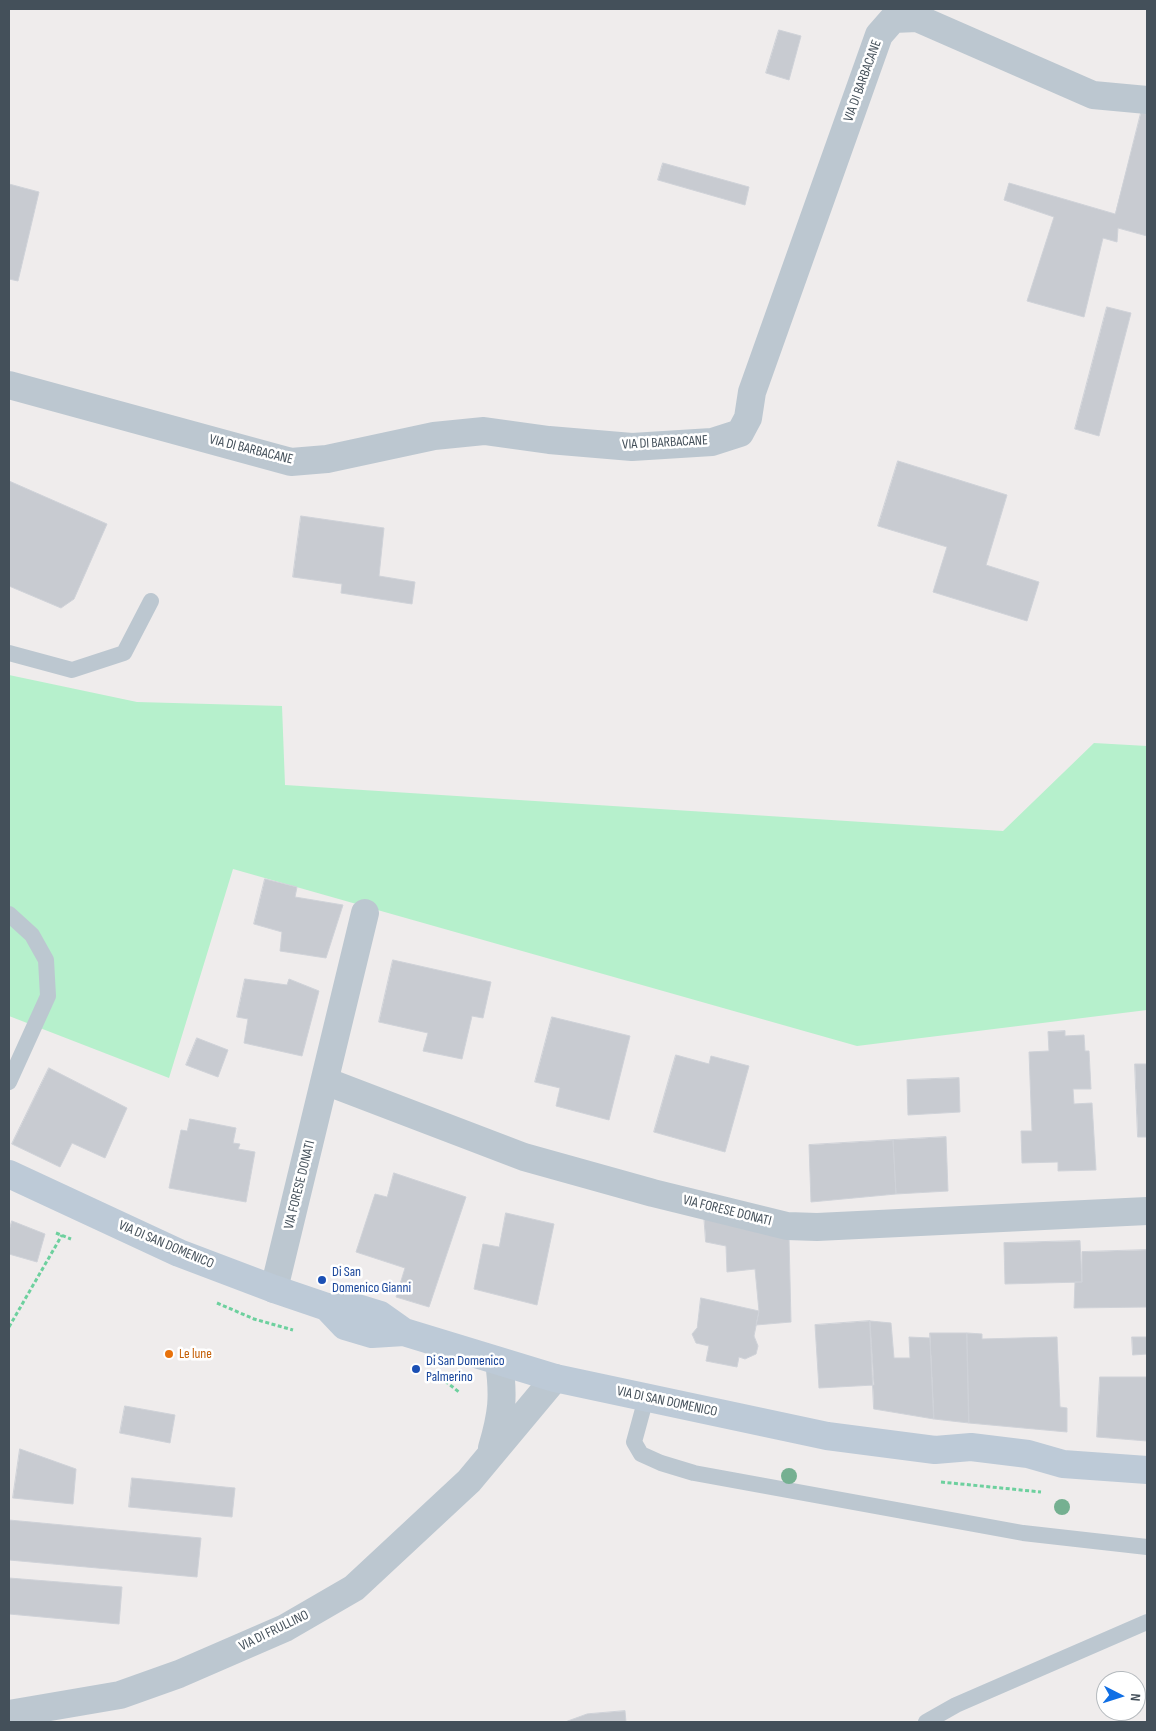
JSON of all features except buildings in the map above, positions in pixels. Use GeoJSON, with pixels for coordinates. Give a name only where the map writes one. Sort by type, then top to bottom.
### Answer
{"type":"FeatureCollection","features":[{"type":"Feature","properties":{"kind":"main road","name":"VIA DI SAN DOMENICO"},"geometry":{"type":"LineString","coordinates":[[9,1174],[179,1253],[326,1307],[346,1326],[372,1334],[404,1332],[555,1378],[827,1436],[935,1450],[971,1447],[1028,1454],[1063,1464],[1147,1470]]}},
{"type":"Feature","properties":{"kind":"street","name":"VIA DI BARBACANE"},"geometry":{"type":"LineString","coordinates":[[9,385],[291,462],[336,458],[434,436],[484,431],[549,440],[632,447],[712,442],[740,433],[748,418],[752,392],[879,35],[893,19],[917,18],[1093,95],[1147,100]]}},
{"type":"Feature","properties":{"kind":"street","name":"VIA FORESE DONATI"},"geometry":{"type":"LineString","coordinates":[[274,1289],[365,913]]}},
{"type":"Feature","properties":{"kind":"street","name":"VIA FORESE DONATI"},"geometry":{"type":"LineString","coordinates":[[325,1081],[524,1157],[653,1193],[787,1226],[817,1227],[1147,1211]]}},
{"type":"Feature","properties":{"kind":"street","name":"VIA DI FRULLINO"},"geometry":{"type":"LineString","coordinates":[[489,1456],[499,1422],[502,1403],[498,1362]]}},
{"type":"Feature","properties":{"kind":"street","name":"VIA DI FRULLINO"},"geometry":{"type":"LineString","coordinates":[[9,1714],[120,1695],[180,1674],[286,1628],[354,1588],[469,1481],[555,1378]]}},
{"type":"Feature","properties":{"kind":"lane"},"geometry":{"type":"LineString","coordinates":[[9,653],[72,670],[124,653],[151,601]]}},
{"type":"Feature","properties":{"kind":"lane"},"geometry":{"type":"LineString","coordinates":[[9,914],[32,935],[46,960],[48,996],[9,1082]]}},
{"type":"Feature","properties":{"kind":"lane"},"geometry":{"type":"LineString","coordinates":[[646,1398],[634,1442],[641,1454],[660,1464],[694,1473],[821,1498],[1014,1531],[1147,1547]]}},
{"type":"Feature","properties":{"kind":"lane"},"geometry":{"type":"LineString","coordinates":[[926,1722],[956,1705],[1147,1622]]}},
{"type":"Feature","properties":{"kind":"path"},"geometry":{"type":"LineString","coordinates":[[9,1327],[62,1236]]}},
{"type":"Feature","properties":{"kind":"green space"},"geometry":{"type":"Polygon","coordinates":[[[9,675],[137,702],[282,706],[285,785],[1003,831],[1094,743],[1147,746],[1147,1010],[857,1046],[233,869],[169,1078],[9,1016],[9,675]]]}},
{"type":"Feature","properties":{"kind":"place","name":"Di San Domenico Gianni"},"geometry":{"type":"Point","coordinates":[322,1280]}},
{"type":"Feature","properties":{"kind":"place","name":"Le lune"},"geometry":{"type":"Point","coordinates":[169,1354]}},
{"type":"Feature","properties":{"kind":"place","name":"Di San Domenico Palmerino"},"geometry":{"type":"Point","coordinates":[416,1369]}}]}
